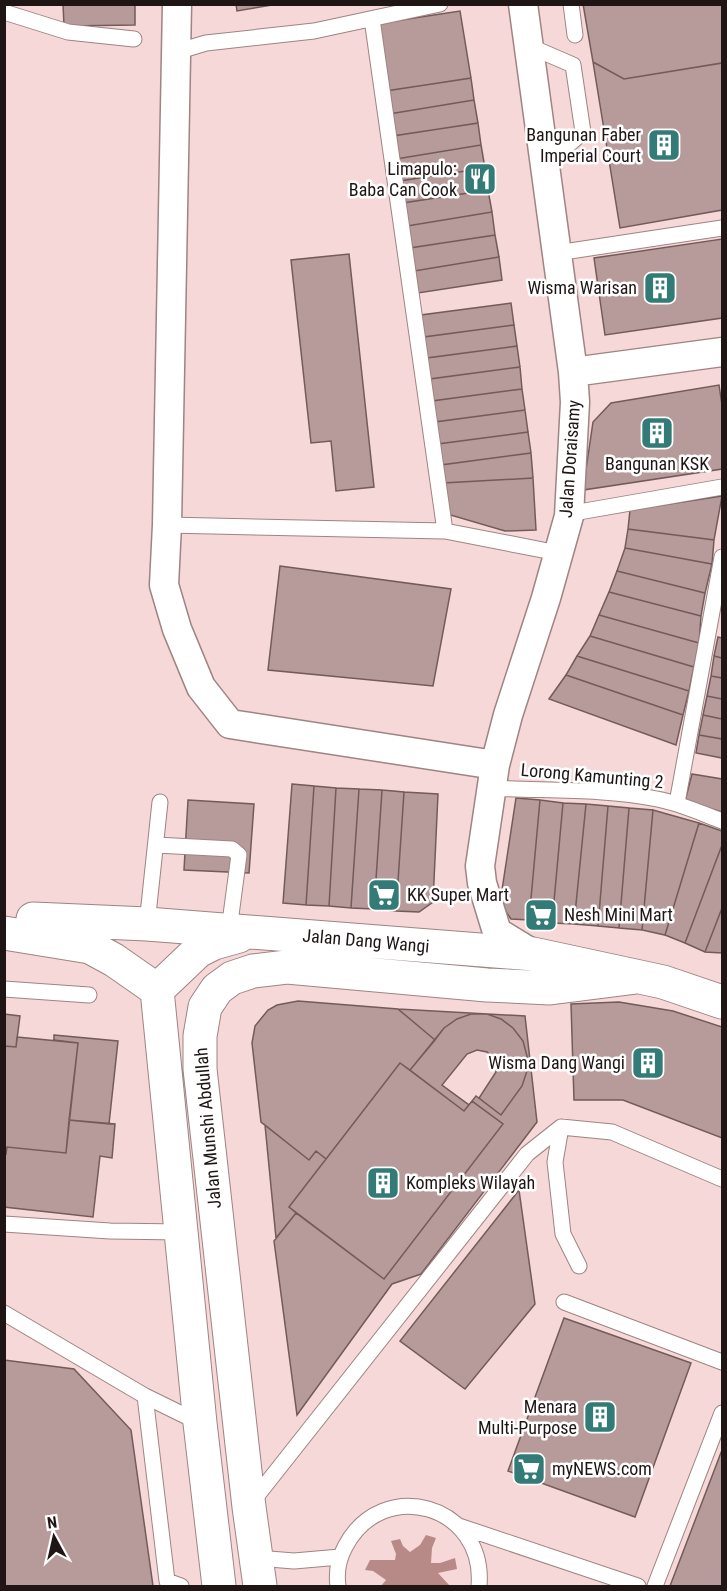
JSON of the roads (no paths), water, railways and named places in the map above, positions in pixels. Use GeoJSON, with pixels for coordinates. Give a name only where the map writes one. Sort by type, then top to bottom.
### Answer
{"type":"FeatureCollection","features":[{"type":"Feature","properties":{"kind":"street"},"geometry":{"type":"LineString","coordinates":[[177,4],[164,585],[177,629],[201,687],[230,724],[492,776]]}},
{"type":"Feature","properties":{"kind":"street","name":"Jalan Doraisamy"},"geometry":{"type":"LineString","coordinates":[[523,4],[573,372],[575,402],[568,516],[546,598],[492,776],[480,866],[482,883],[497,932],[533,954]]}},
{"type":"Feature","properties":{"kind":"street"},"geometry":{"type":"LineString","coordinates":[[573,372],[723,352]]}},
{"type":"Feature","properties":{"kind":"street","name":"Jalan Dang Wangi"},"geometry":{"type":"LineString","coordinates":[[4,918],[147,924],[533,954],[663,982],[723,1002]]}},
{"type":"Feature","properties":{"kind":"street"},"geometry":{"type":"LineString","coordinates":[[4,933],[90,947],[114,960],[157,990],[198,951],[240,931]]}},
{"type":"Feature","properties":{"kind":"street","name":"Jalan Munshi Abdullah"},"geometry":{"type":"LineString","coordinates":[[258,1572],[200,1069],[200,1036],[205,1007],[217,988],[232,978],[253,971],[287,967],[487,985],[550,988],[637,977]]}},
{"type":"Feature","properties":{"kind":"street","name":"Jalan Munshi Abdullah"},"geometry":{"type":"LineString","coordinates":[[157,990],[200,1424],[219,1587]]}},
{"type":"Feature","properties":{"kind":"lane"},"geometry":{"type":"LineString","coordinates":[[176,52],[206,43],[297,34],[440,4]]}},
{"type":"Feature","properties":{"kind":"lane"},"geometry":{"type":"LineString","coordinates":[[571,4],[575,35]]}},
{"type":"Feature","properties":{"kind":"lane"},"geometry":{"type":"LineString","coordinates":[[4,12],[68,33],[134,39]]}},
{"type":"Feature","properties":{"kind":"lane"},"geometry":{"type":"LineString","coordinates":[[372,19],[445,531]]}},
{"type":"Feature","properties":{"kind":"lane"},"geometry":{"type":"LineString","coordinates":[[529,46],[573,65],[583,132],[545,165]]}},
{"type":"Feature","properties":{"kind":"lane"},"geometry":{"type":"LineString","coordinates":[[557,253],[723,228]]}},
{"type":"Feature","properties":{"kind":"lane"},"geometry":{"type":"LineString","coordinates":[[568,516],[579,512],[723,487]]}},
{"type":"Feature","properties":{"kind":"lane"},"geometry":{"type":"LineString","coordinates":[[167,525],[445,531],[558,553]]}},
{"type":"Feature","properties":{"kind":"lane"},"geometry":{"type":"LineString","coordinates":[[676,803],[723,557]]}},
{"type":"Feature","properties":{"kind":"lane","name":"Lorong Kamunting 2"},"geometry":{"type":"LineString","coordinates":[[492,776],[597,792],[655,798],[676,803],[723,821]]}},
{"type":"Feature","properties":{"kind":"lane"},"geometry":{"type":"LineString","coordinates":[[147,924],[160,802]]}},
{"type":"Feature","properties":{"kind":"lane"},"geometry":{"type":"LineString","coordinates":[[156,845],[232,849],[239,855],[240,931]]}},
{"type":"Feature","properties":{"kind":"lane"},"geometry":{"type":"LineString","coordinates":[[4,989],[89,995]]}},
{"type":"Feature","properties":{"kind":"lane"},"geometry":{"type":"LineString","coordinates":[[249,1507],[527,1154],[561,1127],[612,1132],[723,1179]]}},
{"type":"Feature","properties":{"kind":"lane"},"geometry":{"type":"LineString","coordinates":[[561,1127],[555,1162],[563,1234],[579,1266]]}},
{"type":"Feature","properties":{"kind":"lane"},"geometry":{"type":"LineString","coordinates":[[4,1224],[110,1231],[181,1232]]}},
{"type":"Feature","properties":{"kind":"lane"},"geometry":{"type":"LineString","coordinates":[[564,1302],[723,1362]]}},
{"type":"Feature","properties":{"kind":"lane"},"geometry":{"type":"LineString","coordinates":[[4,1312],[145,1396],[200,1424]]}},
{"type":"Feature","properties":{"kind":"lane"},"geometry":{"type":"LineString","coordinates":[[145,1396],[167,1581],[181,1587]]}},
{"type":"Feature","properties":{"kind":"lane"},"geometry":{"type":"LineString","coordinates":[[655,1587],[723,1413]]}},
{"type":"Feature","properties":{"kind":"lane"},"geometry":{"type":"LineString","coordinates":[[338,1587],[340,1557],[351,1536],[368,1518],[391,1508],[415,1506],[439,1512],[459,1526],[638,1587]]}},
{"type":"Feature","properties":{"kind":"lane"},"geometry":{"type":"LineString","coordinates":[[459,1526],[474,1546],[481,1570],[479,1587]]}},
{"type":"Feature","properties":{"kind":"lane"},"geometry":{"type":"LineString","coordinates":[[258,1572],[294,1561],[340,1557]]}},
{"type":"Feature","properties":{"kind":"place","name":"Bangunan Faber Imperial Court"},"geometry":{"type":"Point","coordinates":[664,145]}},
{"type":"Feature","properties":{"kind":"place","name":"Limapulo: Baba Can Cook"},"geometry":{"type":"Point","coordinates":[480,179]}},
{"type":"Feature","properties":{"kind":"place","name":"Wisma Warisan"},"geometry":{"type":"Point","coordinates":[660,288]}},
{"type":"Feature","properties":{"kind":"place","name":"Bangunan KSK"},"geometry":{"type":"Point","coordinates":[657,433]}},
{"type":"Feature","properties":{"kind":"place","name":"KK Super Mart"},"geometry":{"type":"Point","coordinates":[384,895]}},
{"type":"Feature","properties":{"kind":"place","name":"Nesh Mini Mart"},"geometry":{"type":"Point","coordinates":[541,915]}},
{"type":"Feature","properties":{"kind":"place","name":"Wisma Dang Wangi"},"geometry":{"type":"Point","coordinates":[648,1063]}},
{"type":"Feature","properties":{"kind":"place","name":"Kompleks Wilayah"},"geometry":{"type":"Point","coordinates":[383,1183]}},
{"type":"Feature","properties":{"kind":"place","name":"Menara Multi-Purpose"},"geometry":{"type":"Point","coordinates":[600,1417]}},
{"type":"Feature","properties":{"kind":"place","name":"myNEWS.com"},"geometry":{"type":"Point","coordinates":[529,1469]}}]}
